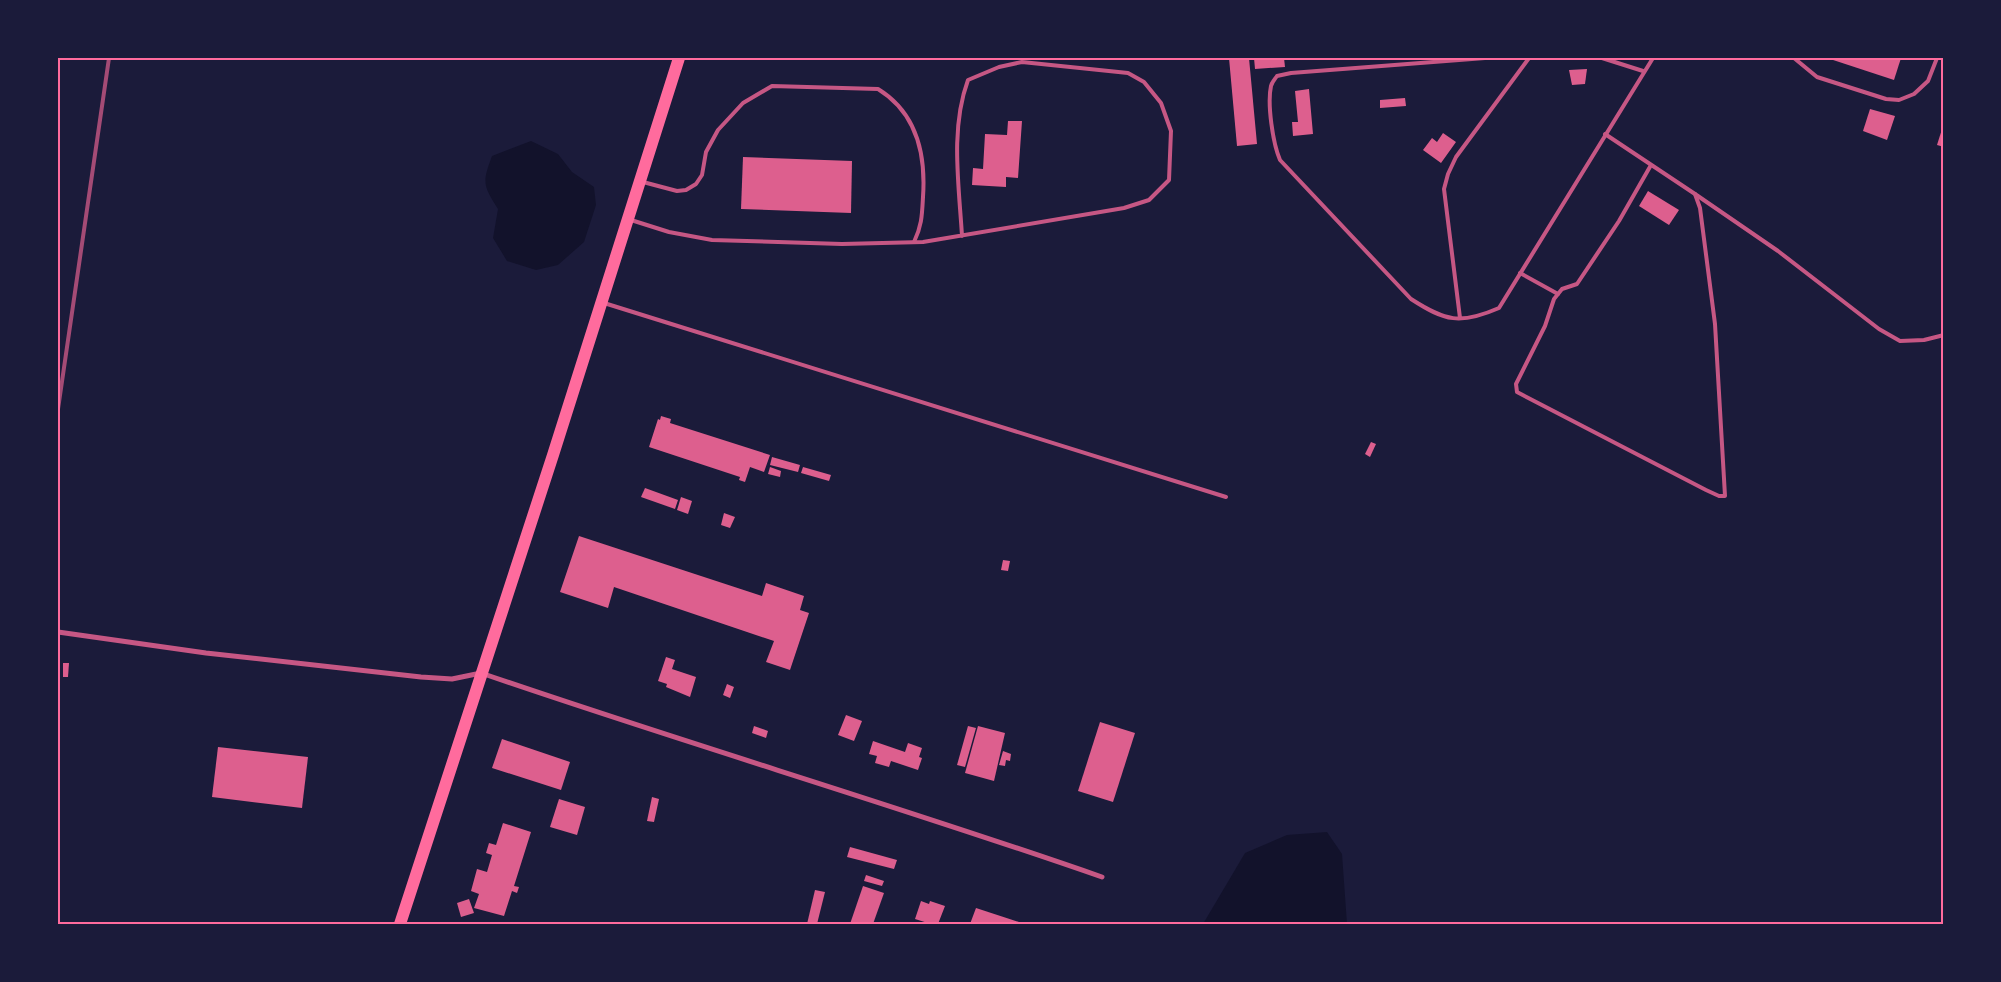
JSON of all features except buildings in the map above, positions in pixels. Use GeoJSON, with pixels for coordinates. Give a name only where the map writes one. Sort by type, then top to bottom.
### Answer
{"type":"FeatureCollection","features":[{"type":"Feature","properties":{"kind":"main road"},"geometry":{"type":"LineString","coordinates":[[400,924],[680,58]]}},
{"type":"Feature","properties":{"kind":"street"},"geometry":{"type":"LineString","coordinates":[[58,632],[206,653],[421,677],[452,679],[481,673],[744,761],[969,832],[1102,877]]}},
{"type":"Feature","properties":{"kind":"lane"},"geometry":{"type":"LineString","coordinates":[[1485,58],[1291,73],[1277,76],[1271,84],[1270,99],[1276,151],[1280,160],[1411,299],[1433,314],[1450,318],[1487,314],[1499,308],[1653,58]]}},
{"type":"Feature","properties":{"kind":"lane"},"geometry":{"type":"LineString","coordinates":[[1460,318],[1444,189],[1448,174],[1456,157],[1529,58]]}},
{"type":"Feature","properties":{"kind":"lane"},"geometry":{"type":"LineString","coordinates":[[1602,58],[1643,72]]}},
{"type":"Feature","properties":{"kind":"lane"},"geometry":{"type":"LineString","coordinates":[[1794,58],[1817,77],[1886,99],[1899,100],[1914,94],[1928,81],[1937,58]]}},
{"type":"Feature","properties":{"kind":"lane"},"geometry":{"type":"LineString","coordinates":[[628,220],[669,232],[712,240],[842,244],[914,242],[962,236],[1124,208],[1149,200],[1169,180],[1171,131],[1161,103],[1144,82],[1128,73],[1022,62],[999,67],[968,80],[962,96],[957,142],[962,236]]}},
{"type":"Feature","properties":{"kind":"lane"},"geometry":{"type":"LineString","coordinates":[[640,181],[677,191],[686,190],[696,184],[702,175],[706,152],[718,130],[743,103],[772,86],[878,89],[893,98],[908,117],[921,149],[924,176],[921,228],[914,242]]}},
{"type":"Feature","properties":{"kind":"lane"},"geometry":{"type":"LineString","coordinates":[[1606,134],[1778,252],[1879,330],[1900,341],[1924,340],[1944,335]]}},
{"type":"Feature","properties":{"kind":"lane"},"geometry":{"type":"LineString","coordinates":[[1651,165],[1618,221],[1577,284],[1562,289],[1554,299],[1545,326],[1516,384],[1518,392],[1706,490],[1719,496],[1725,496],[1715,324],[1700,208],[1695,194]]}},
{"type":"Feature","properties":{"kind":"lane"},"geometry":{"type":"LineString","coordinates":[[1520,274],[1558,294]]}},
{"type":"Feature","properties":{"kind":"lane"},"geometry":{"type":"LineString","coordinates":[[602,303],[1226,497]]}},
{"type":"Feature","properties":{"kind":"shaded area"},"geometry":{"type":"Polygon","coordinates":[[[531,141],[558,154],[572,172],[594,187],[596,205],[584,242],[558,265],[536,270],[507,261],[493,238],[498,209],[489,194],[486,184],[487,172],[492,156],[531,141]]]}},
{"type":"Feature","properties":{"kind":"shaded area"},"geometry":{"type":"Polygon","coordinates":[[[1327,832],[1342,854],[1347,924],[1203,924],[1245,853],[1287,835],[1327,832]]]}},
{"type":"Feature","properties":{"kind":"railway"},"geometry":{"type":"LineString","coordinates":[[58,409],[109,58]]}}]}
